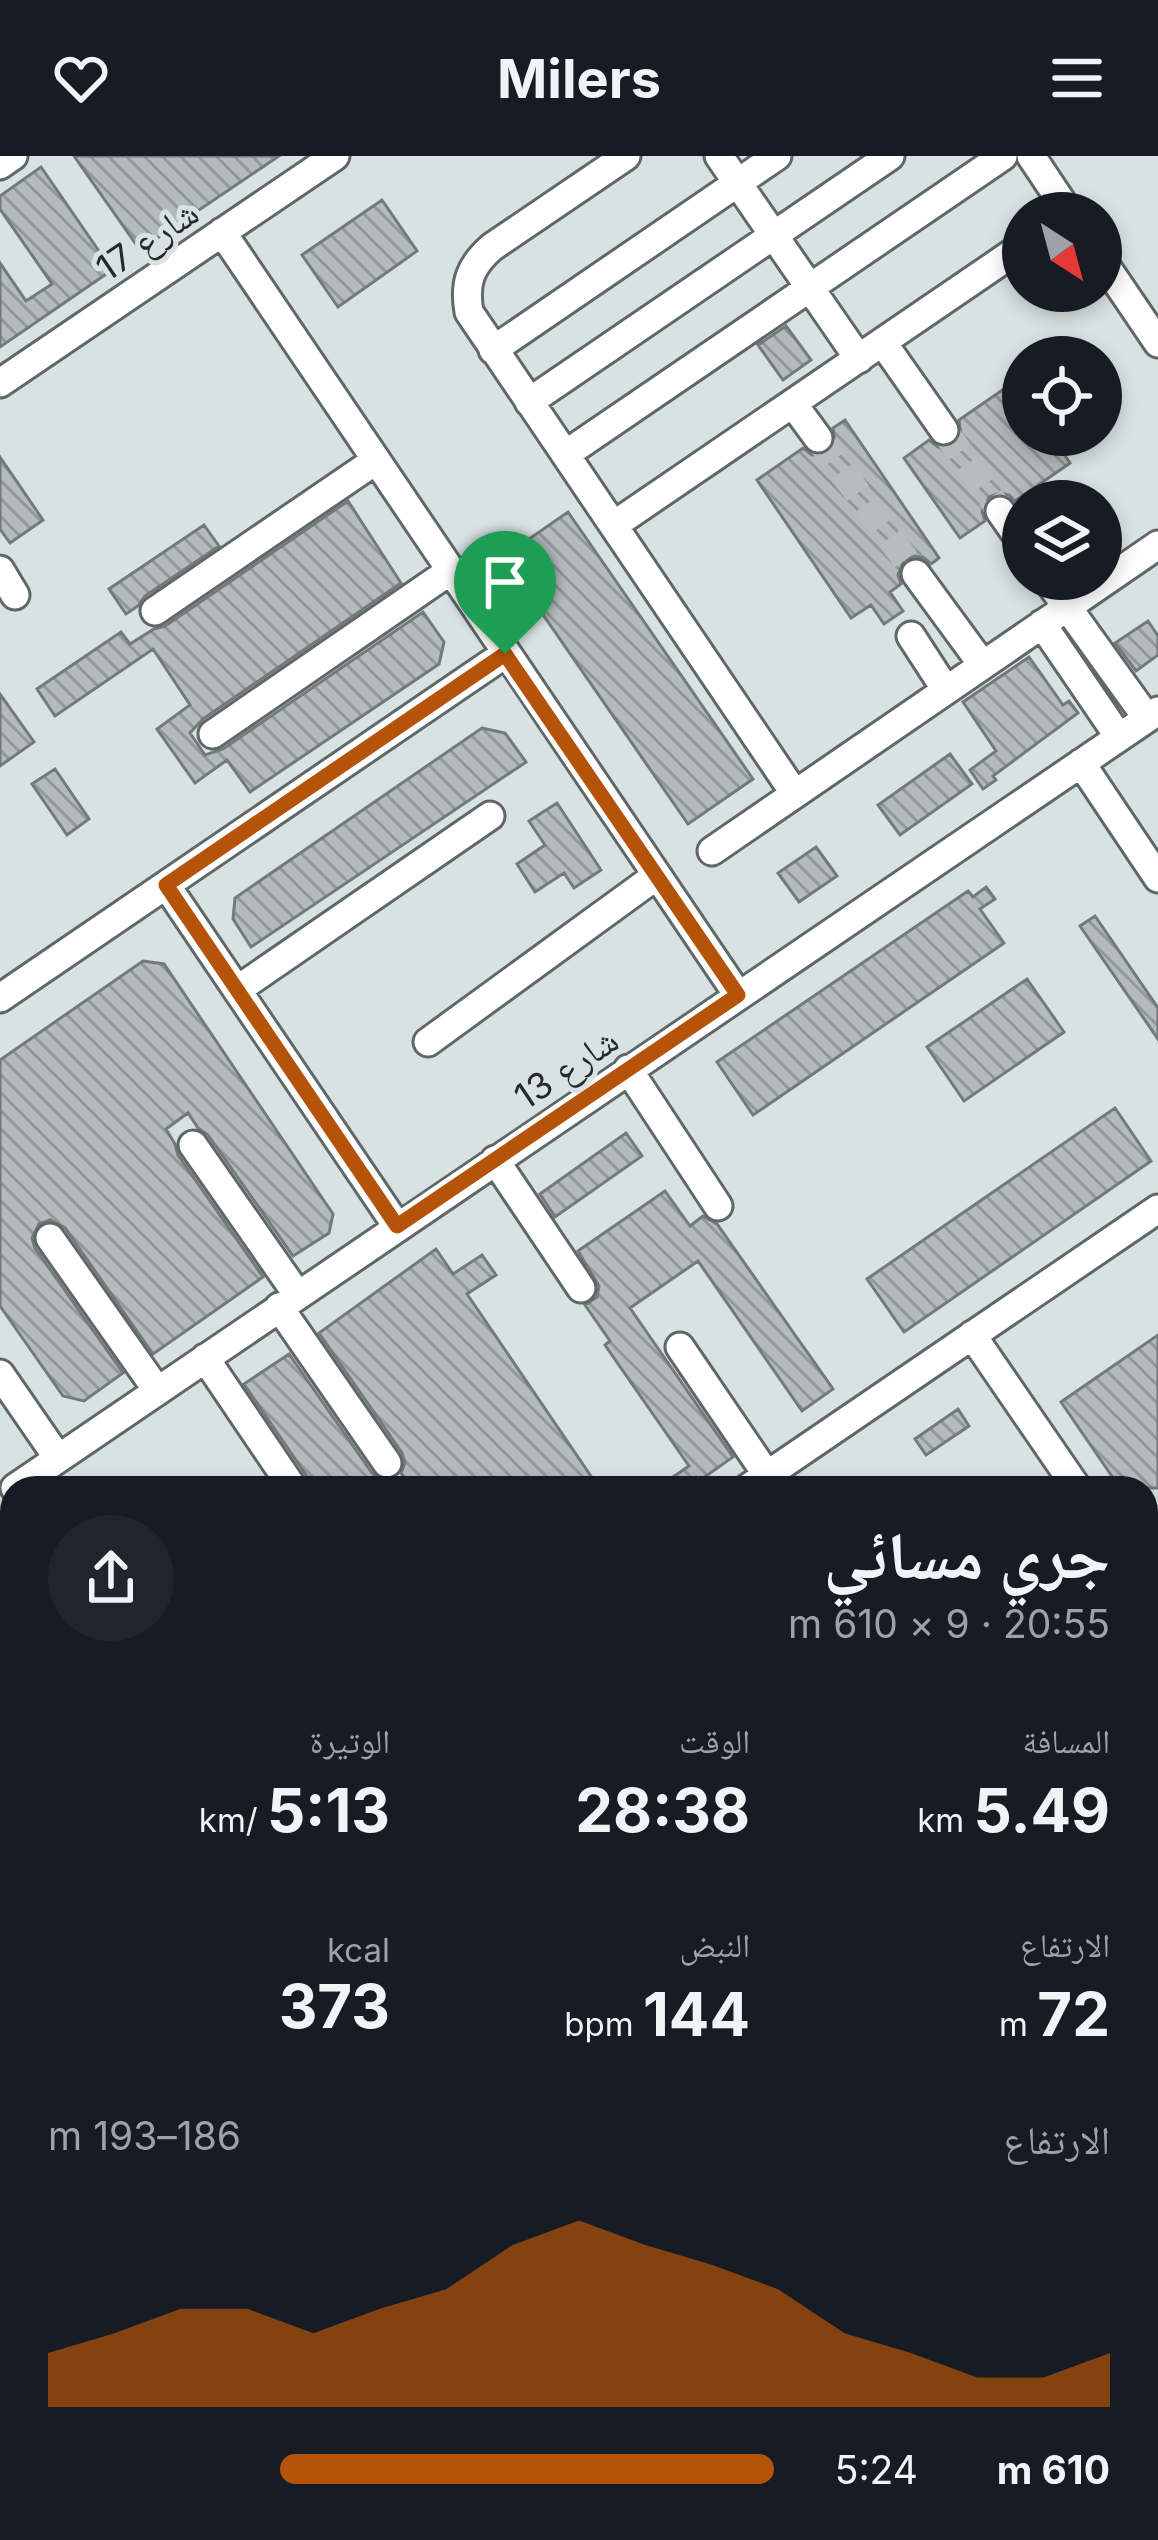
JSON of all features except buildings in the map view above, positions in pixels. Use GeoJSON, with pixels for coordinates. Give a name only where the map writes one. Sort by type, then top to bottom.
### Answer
{"type":"FeatureCollection","features":[{"type":"Feature","properties":{"kind":"street"},"geometry":{"type":"LineString","coordinates":[[0,165],[13,156]]}},
{"type":"Feature","properties":{"kind":"street","name":"شارع 17"},"geometry":{"type":"LineString","coordinates":[[0,383],[335,156]]}},
{"type":"Feature","properties":{"kind":"street"},"geometry":{"type":"LineString","coordinates":[[626,156],[478,260],[469,275],[469,311],[795,794]]}},
{"type":"Feature","properties":{"kind":"street"},"geometry":{"type":"LineString","coordinates":[[718,156],[859,359]]}},
{"type":"Feature","properties":{"kind":"street"},"geometry":{"type":"LineString","coordinates":[[493,350],[777,156]]}},
{"type":"Feature","properties":{"kind":"street"},"geometry":{"type":"LineString","coordinates":[[530,402],[890,156]]}},
{"type":"Feature","properties":{"kind":"street"},"geometry":{"type":"LineString","coordinates":[[566,454],[1003,156]]}},
{"type":"Feature","properties":{"kind":"street"},"geometry":{"type":"LineString","coordinates":[[1031,156],[1056,192]]}},
{"type":"Feature","properties":{"kind":"street"},"geometry":{"type":"LineString","coordinates":[[222,232],[738,995]]}},
{"type":"Feature","properties":{"kind":"street"},"geometry":{"type":"LineString","coordinates":[[614,525],[1002,261]]}},
{"type":"Feature","properties":{"kind":"street"},"geometry":{"type":"LineString","coordinates":[[1122,291],[1158,343]]}},
{"type":"Feature","properties":{"kind":"street"},"geometry":{"type":"LineString","coordinates":[[883,343],[944,430]]}},
{"type":"Feature","properties":{"kind":"street"},"geometry":{"type":"LineString","coordinates":[[793,404],[818,438]]}},
{"type":"Feature","properties":{"kind":"street"},"geometry":{"type":"LineString","coordinates":[[155,610],[375,460]]}},
{"type":"Feature","properties":{"kind":"street"},"geometry":{"type":"LineString","coordinates":[[712,850],[1158,544]]}},
{"type":"Feature","properties":{"kind":"street"},"geometry":{"type":"LineString","coordinates":[[0,570],[15,595]]}},
{"type":"Feature","properties":{"kind":"street"},"geometry":{"type":"LineString","coordinates":[[213,734],[450,572]]}},
{"type":"Feature","properties":{"kind":"street"},"geometry":{"type":"LineString","coordinates":[[916,574],[982,664]]}},
{"type":"Feature","properties":{"kind":"street"},"geometry":{"type":"LineString","coordinates":[[1062,600],[1152,714]]}},
{"type":"Feature","properties":{"kind":"street"},"geometry":{"type":"LineString","coordinates":[[1042,624],[1119,737]]}},
{"type":"Feature","properties":{"kind":"street"},"geometry":{"type":"LineString","coordinates":[[911,636],[946,690]]}},
{"type":"Feature","properties":{"kind":"street"},"geometry":{"type":"LineString","coordinates":[[0,998],[505,654]]}},
{"type":"Feature","properties":{"kind":"street","name":"شارع 13"},"geometry":{"type":"LineString","coordinates":[[32,1476],[1152,714]]}},
{"type":"Feature","properties":{"kind":"street"},"geometry":{"type":"LineString","coordinates":[[1081,763],[1155,868]]}},
{"type":"Feature","properties":{"kind":"street"},"geometry":{"type":"LineString","coordinates":[[237,990],[490,816]]}},
{"type":"Feature","properties":{"kind":"street"},"geometry":{"type":"LineString","coordinates":[[428,1042],[656,876]]}},
{"type":"Feature","properties":{"kind":"street"},"geometry":{"type":"LineString","coordinates":[[166,885],[397,1226]]}},
{"type":"Feature","properties":{"kind":"street"},"geometry":{"type":"LineString","coordinates":[[628,1069],[718,1207]]}},
{"type":"Feature","properties":{"kind":"street"},"geometry":{"type":"LineString","coordinates":[[193,1145],[387,1463]]}},
{"type":"Feature","properties":{"kind":"street"},"geometry":{"type":"LineString","coordinates":[[495,1160],[581,1288]]}},
{"type":"Feature","properties":{"kind":"street"},"geometry":{"type":"LineString","coordinates":[[766,1476],[1158,1209]]}},
{"type":"Feature","properties":{"kind":"street"},"geometry":{"type":"LineString","coordinates":[[50,1238],[157,1390]]}},
{"type":"Feature","properties":{"kind":"street"},"geometry":{"type":"LineString","coordinates":[[972,1336],[1069,1476]]}},
{"type":"Feature","properties":{"kind":"street"},"geometry":{"type":"LineString","coordinates":[[680,1347],[754,1476]]}},
{"type":"Feature","properties":{"kind":"street"},"geometry":{"type":"LineString","coordinates":[[205,1358],[285,1476]]}},
{"type":"Feature","properties":{"kind":"street"},"geometry":{"type":"LineString","coordinates":[[0,1374],[58,1458]]}},
{"type":"Feature","properties":{"kind":"tunnel"},"geometry":{"type":"LineString","coordinates":[[944,430],[1000,511]]}},
{"type":"Feature","properties":{"kind":"tunnel"},"geometry":{"type":"LineString","coordinates":[[818,438],[916,574]]}},
{"type":"Feature","properties":{"kind":"route"},"geometry":{"type":"LineString","coordinates":[[505,654],[738,995],[397,1226],[166,885],[505,654]]}}]}
